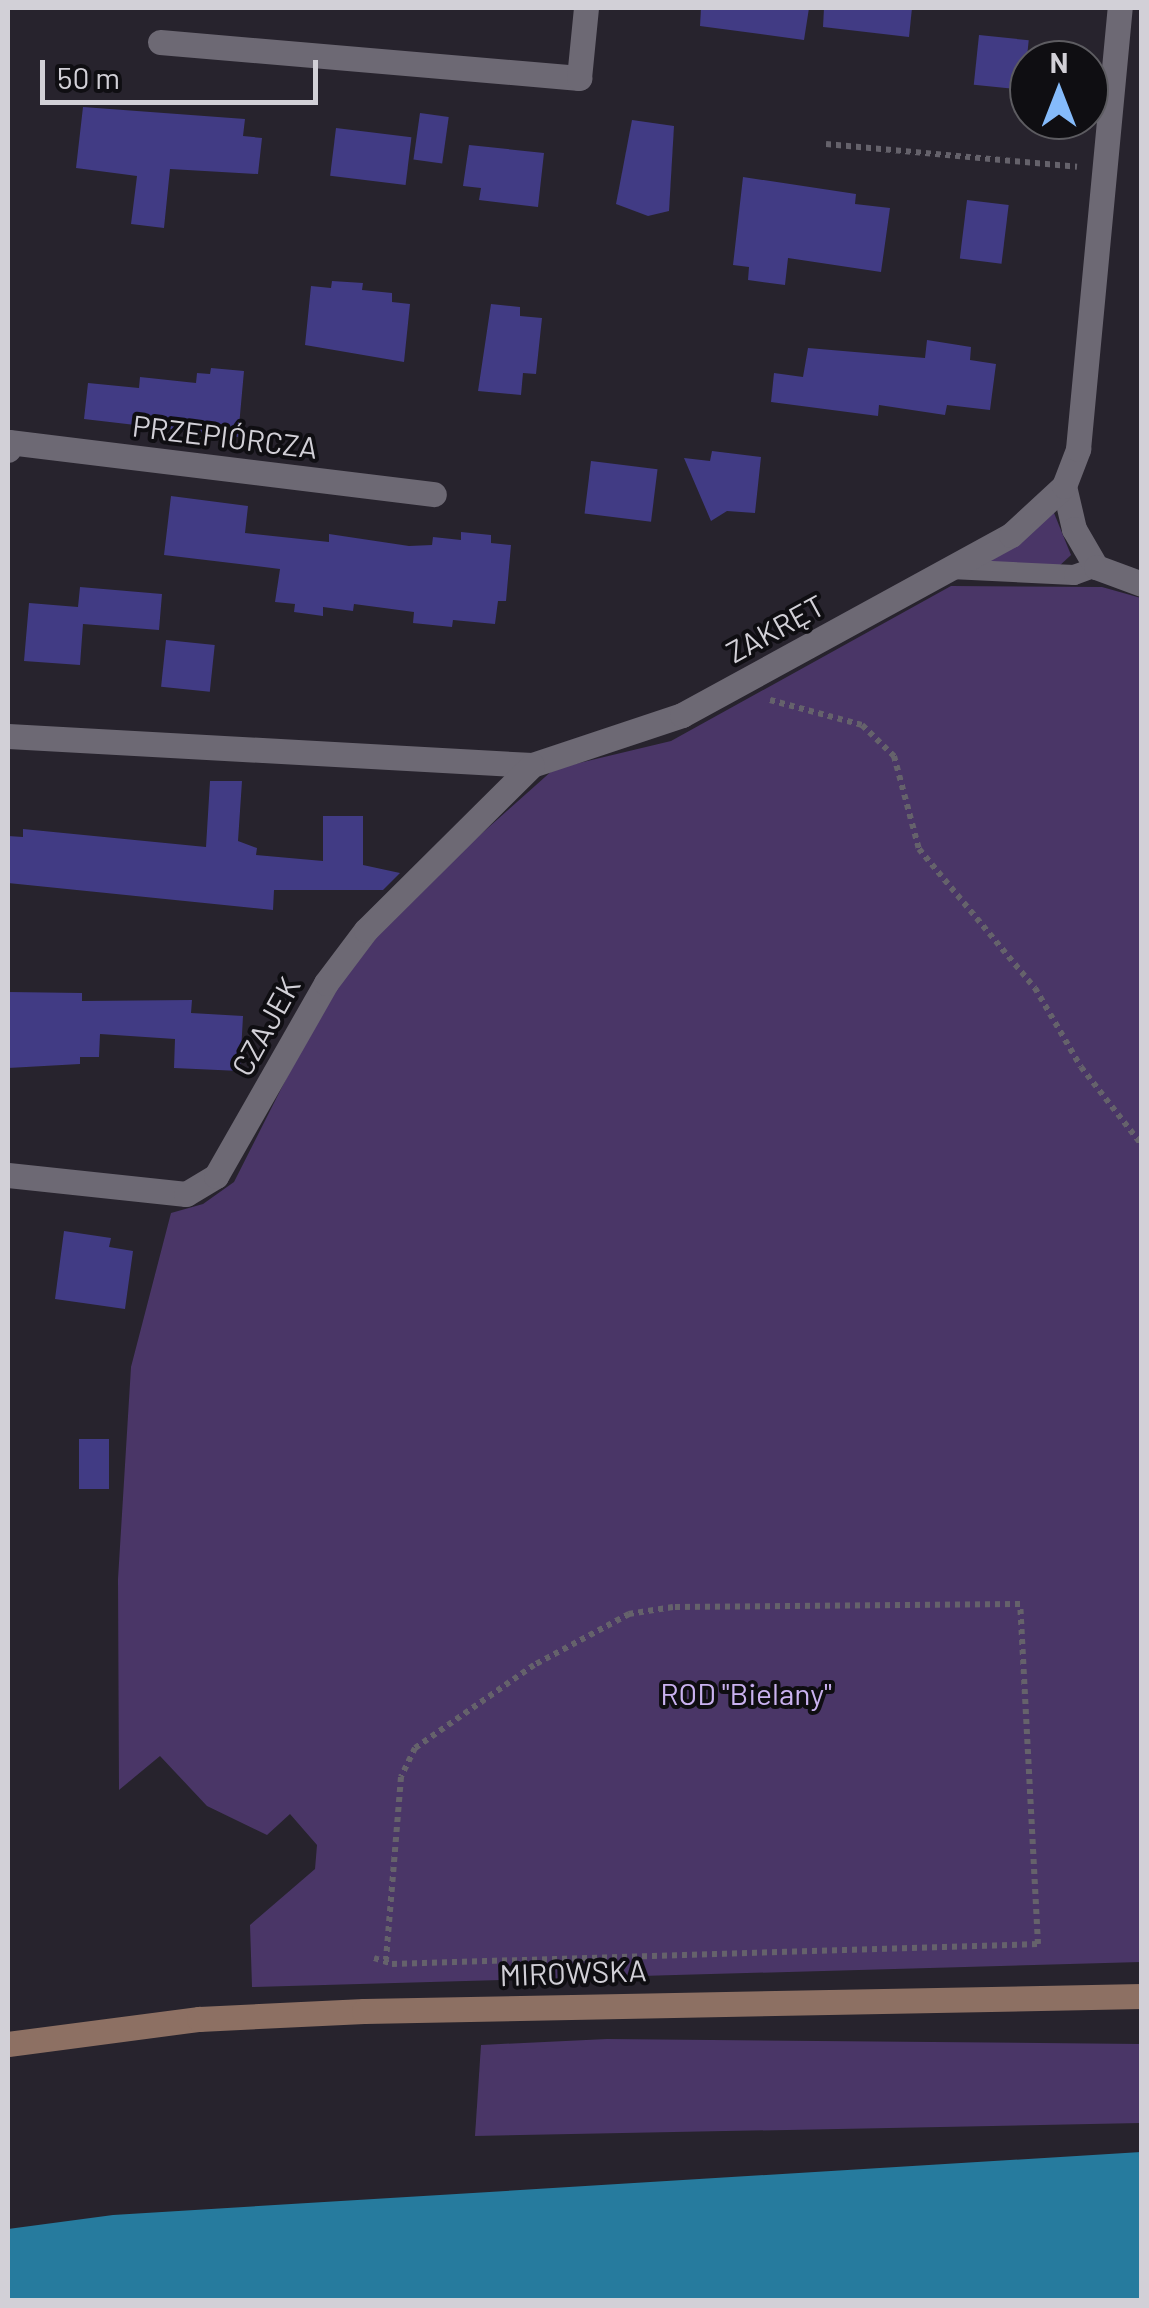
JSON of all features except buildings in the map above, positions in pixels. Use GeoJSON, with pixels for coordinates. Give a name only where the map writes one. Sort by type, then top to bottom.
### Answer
{"type":"FeatureCollection","features":[{"type":"Feature","properties":{"kind":"main road","name":"MIROWSKA"},"geometry":{"type":"LineString","coordinates":[[8,2044],[199,2019],[364,2011],[1142,1996]]}},
{"type":"Feature","properties":{"kind":"street"},"geometry":{"type":"LineString","coordinates":[[160,42],[579,78],[586,8]]}},
{"type":"Feature","properties":{"kind":"street","name":"ZAKRĘT"},"geometry":{"type":"LineString","coordinates":[[8,736],[532,766],[682,714],[1011,535],[1064,486],[1078,449],[1108,170],[1120,8]]}},
{"type":"Feature","properties":{"kind":"street","name":"PRZEPIÓRCZA"},"geometry":{"type":"LineString","coordinates":[[8,446],[434,494]]}},
{"type":"Feature","properties":{"kind":"street"},"geometry":{"type":"LineString","coordinates":[[1064,486],[1074,529],[1096,567],[1142,584]]}},
{"type":"Feature","properties":{"kind":"street","name":"CZAJEK"},"geometry":{"type":"LineString","coordinates":[[8,1175],[186,1194],[216,1176],[326,983],[366,930],[532,766]]}},
{"type":"Feature","properties":{"kind":"lane"},"geometry":{"type":"LineString","coordinates":[[951,569],[1074,575],[1096,567]]}},
{"type":"Feature","properties":{"kind":"path"},"geometry":{"type":"LineString","coordinates":[[826,144],[1108,170]]}},
{"type":"Feature","properties":{"kind":"path"},"geometry":{"type":"LineString","coordinates":[[737,687],[862,725],[894,756],[919,849],[1035,988],[1081,1067],[1142,1145]]}},
{"type":"Feature","properties":{"kind":"path"},"geometry":{"type":"LineString","coordinates":[[374,1958],[386,1959],[1038,1944],[1020,1604],[673,1607],[630,1614],[534,1665],[415,1748],[401,1776],[386,1959]]}},
{"type":"Feature","properties":{"kind":"green space"},"geometry":{"type":"Polygon","coordinates":[[[1052,508],[1071,555],[1057,568],[987,562],[1052,508]]]}},
{"type":"Feature","properties":{"kind":"green space","name":"ROD \"Bielany\""},"geometry":{"type":"Polygon","coordinates":[[[951,586],[1102,587],[1141,598],[1141,1962],[252,1987],[250,1925],[315,1869],[317,1845],[290,1814],[267,1835],[207,1806],[160,1756],[119,1790],[118,1579],[131,1367],[171,1213],[203,1204],[234,1182],[332,988],[400,906],[554,769],[671,741],[951,586]]]}},
{"type":"Feature","properties":{"kind":"green space"},"geometry":{"type":"Polygon","coordinates":[[[607,2039],[1141,2044],[1141,2123],[475,2136],[481,2045],[607,2039]]]}},
{"type":"Feature","properties":{"kind":"water"},"geometry":{"type":"Polygon","coordinates":[[[1141,2152],[1141,2300],[8,2300],[8,2229],[113,2215],[1141,2152]]]}}]}
